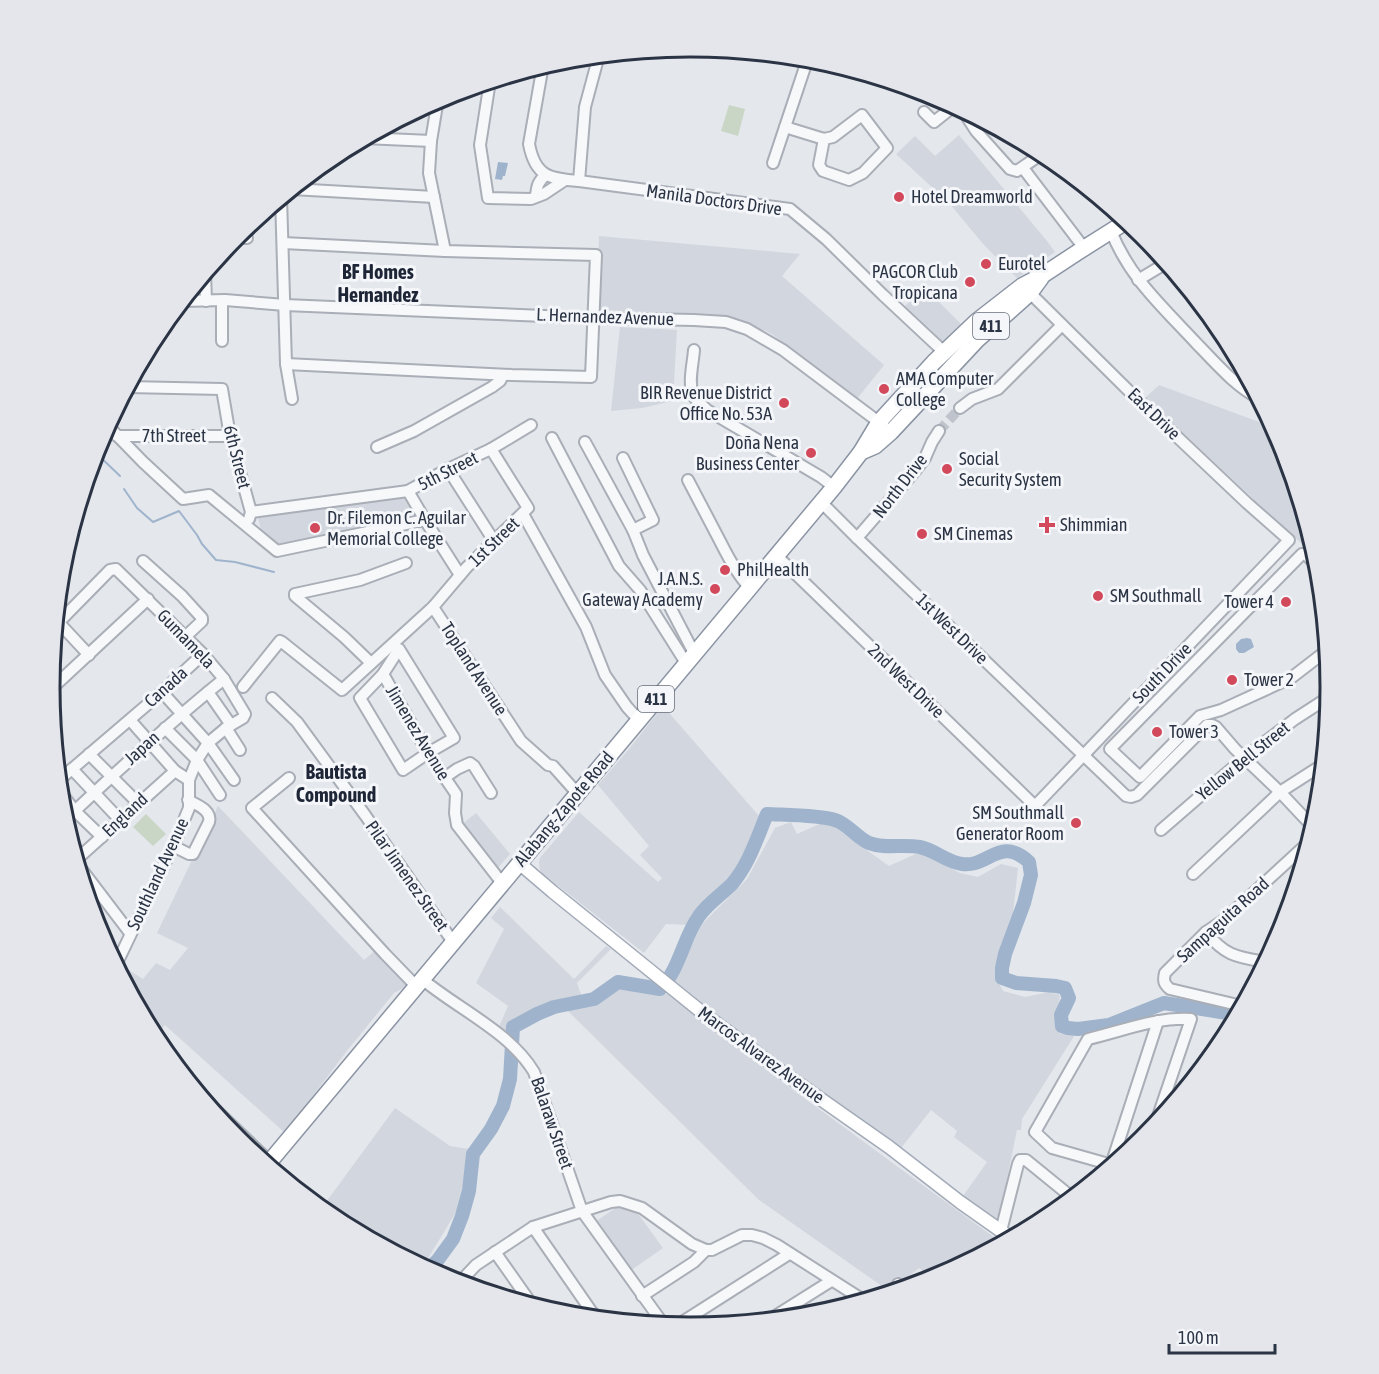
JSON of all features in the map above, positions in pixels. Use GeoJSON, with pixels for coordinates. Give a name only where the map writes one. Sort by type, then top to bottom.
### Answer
{"type":"FeatureCollection","features":[{"type":"Feature","properties":{"kind":"highway","name":"Alabang-Zapote Road"},"geometry":{"type":"LineString","coordinates":[[885,427],[944,352],[977,321],[1119,226]]}},
{"type":"Feature","properties":{"kind":"highway","name":"Alabang-Zapote Road"},"geometry":{"type":"LineString","coordinates":[[272,1159],[519,863],[571,790],[638,719],[861,452],[977,340],[1026,289]]}},
{"type":"Feature","properties":{"kind":"main road","name":"Marcos Alvarez Avenue"},"geometry":{"type":"LineString","coordinates":[[519,863],[666,984],[781,1071],[889,1147],[1005,1233]]}},
{"type":"Feature","properties":{"kind":"street"},"geometry":{"type":"LineString","coordinates":[[579,181],[585,106],[597,64]]}},
{"type":"Feature","properties":{"kind":"street"},"geometry":{"type":"LineString","coordinates":[[773,163],[805,68]]}},
{"type":"Feature","properties":{"kind":"street"},"geometry":{"type":"LineString","coordinates":[[536,196],[537,185],[546,175],[537,168],[531,156],[530,144],[541,75]]}},
{"type":"Feature","properties":{"kind":"street"},"geometry":{"type":"LineString","coordinates":[[489,89],[480,145],[486,201],[531,199],[544,194],[565,180]]}},
{"type":"Feature","properties":{"kind":"street"},"geometry":{"type":"LineString","coordinates":[[436,111],[430,141],[429,173],[445,251]]}},
{"type":"Feature","properties":{"kind":"street"},"geometry":{"type":"LineString","coordinates":[[924,112],[934,122],[946,112]]}},
{"type":"Feature","properties":{"kind":"street"},"geometry":{"type":"LineString","coordinates":[[785,127],[824,139],[833,137],[861,115],[887,148],[863,173],[849,180],[823,171],[819,165],[824,139]]}},
{"type":"Feature","properties":{"kind":"street"},"geometry":{"type":"LineString","coordinates":[[971,124],[1010,169],[1020,170],[1034,159]]}},
{"type":"Feature","properties":{"kind":"street"},"geometry":{"type":"LineString","coordinates":[[379,139],[430,141]]}},
{"type":"Feature","properties":{"kind":"street"},"geometry":{"type":"LineString","coordinates":[[1020,170],[1084,248]]}},
{"type":"Feature","properties":{"kind":"street","name":"Manila Doctors Drive"},"geometry":{"type":"LineString","coordinates":[[546,175],[565,180],[790,209],[826,239],[944,352]]}},
{"type":"Feature","properties":{"kind":"street"},"geometry":{"type":"LineString","coordinates":[[303,190],[434,197]]}},
{"type":"Feature","properties":{"kind":"street"},"geometry":{"type":"LineString","coordinates":[[281,207],[286,364],[292,399]]}},
{"type":"Feature","properties":{"kind":"street"},"geometry":{"type":"LineString","coordinates":[[1111,231],[1119,252],[1145,289],[1207,354],[1244,389]]}},
{"type":"Feature","properties":{"kind":"street"},"geometry":{"type":"LineString","coordinates":[[283,243],[596,255],[591,377],[286,364]]}},
{"type":"Feature","properties":{"kind":"street"},"geometry":{"type":"LineString","coordinates":[[1138,280],[1159,268]]}},
{"type":"Feature","properties":{"kind":"street"},"geometry":{"type":"LineString","coordinates":[[205,285],[206,301]]}},
{"type":"Feature","properties":{"kind":"street","name":"East Drive"},"geometry":{"type":"LineString","coordinates":[[1026,289],[1185,444],[1289,540]]}},
{"type":"Feature","properties":{"kind":"street","name":"L. Hernandez Avenue"},"geometry":{"type":"LineString","coordinates":[[192,301],[726,322],[747,329],[783,350],[885,427]]}},
{"type":"Feature","properties":{"kind":"street"},"geometry":{"type":"LineString","coordinates":[[222,301],[222,340]]}},
{"type":"Feature","properties":{"kind":"street"},"geometry":{"type":"LineString","coordinates":[[960,408],[972,399],[998,389],[1062,325]]}},
{"type":"Feature","properties":{"kind":"street"},"geometry":{"type":"LineString","coordinates":[[694,350],[691,385],[698,403],[834,487]]}},
{"type":"Feature","properties":{"kind":"street"},"geometry":{"type":"LineString","coordinates":[[377,447],[414,431],[492,387],[503,375]]}},
{"type":"Feature","properties":{"kind":"street","name":"6th Street"},"geometry":{"type":"LineString","coordinates":[[136,387],[222,389],[230,436],[251,512],[246,525]]}},
{"type":"Feature","properties":{"kind":"street","name":"5th Street"},"geometry":{"type":"LineString","coordinates":[[251,512],[408,491],[491,449],[531,425]]}},
{"type":"Feature","properties":{"kind":"street","name":"North Drive"},"geometry":{"type":"LineString","coordinates":[[856,538],[915,471],[925,458],[939,431]]}},
{"type":"Feature","properties":{"kind":"street"},"geometry":{"type":"LineString","coordinates":[[113,432],[183,499],[209,495],[277,551],[425,520]]}},
{"type":"Feature","properties":{"kind":"street","name":"7th Street"},"geometry":{"type":"LineString","coordinates":[[117,436],[230,436]]}},
{"type":"Feature","properties":{"kind":"street"},"geometry":{"type":"LineString","coordinates":[[552,438],[619,566],[640,590],[690,658]]}},
{"type":"Feature","properties":{"kind":"street"},"geometry":{"type":"LineString","coordinates":[[585,442],[633,530],[690,658]]}},
{"type":"Feature","properties":{"kind":"street"},"geometry":{"type":"LineString","coordinates":[[491,449],[586,627],[605,675],[638,719]]}},
{"type":"Feature","properties":{"kind":"street"},"geometry":{"type":"LineString","coordinates":[[623,458],[653,520],[633,530]]}},
{"type":"Feature","properties":{"kind":"street"},"geometry":{"type":"LineString","coordinates":[[448,469],[494,541]]}},
{"type":"Feature","properties":{"kind":"street"},"geometry":{"type":"LineString","coordinates":[[688,480],[732,564],[749,587]]}},
{"type":"Feature","properties":{"kind":"street"},"geometry":{"type":"LineString","coordinates":[[408,491],[460,575]]}},
{"type":"Feature","properties":{"kind":"street","name":"1st West Drive"},"geometry":{"type":"LineString","coordinates":[[821,502],[1126,796],[1137,795],[1207,725],[1216,727],[1244,758]]}},
{"type":"Feature","properties":{"kind":"street","name":"1st Street"},"geometry":{"type":"LineString","coordinates":[[460,575],[526,511]]}},
{"type":"Feature","properties":{"kind":"street","name":"South Drive"},"geometry":{"type":"LineString","coordinates":[[1035,806],[1289,540]]}},
{"type":"Feature","properties":{"kind":"street"},"geometry":{"type":"LineString","coordinates":[[1305,554],[1302,554],[1110,749],[1140,777],[1200,716],[1221,710],[1291,678],[1319,657]]}},
{"type":"Feature","properties":{"kind":"street","name":"2nd West Drive"},"geometry":{"type":"LineString","coordinates":[[776,555],[1035,806]]}},
{"type":"Feature","properties":{"kind":"street"},"geometry":{"type":"LineString","coordinates":[[143,561],[202,618],[202,621],[185,637]]}},
{"type":"Feature","properties":{"kind":"street"},"geometry":{"type":"LineString","coordinates":[[371,663],[295,594],[360,580],[406,564]]}},
{"type":"Feature","properties":{"kind":"street","name":"Gumamela"},"geometry":{"type":"LineString","coordinates":[[64,617],[110,570],[118,570],[202,654],[224,680],[245,714]]}},
{"type":"Feature","properties":{"kind":"street","name":"Topland Avenue"},"geometry":{"type":"LineString","coordinates":[[460,575],[433,607],[521,741],[548,765],[548,770],[571,790]]}},
{"type":"Feature","properties":{"kind":"street"},"geometry":{"type":"LineString","coordinates":[[60,682],[148,599]]}},
{"type":"Feature","properties":{"kind":"street"},"geometry":{"type":"LineString","coordinates":[[243,687],[280,641],[342,690],[433,607]]}},
{"type":"Feature","properties":{"kind":"street","name":"Gumamela"},"geometry":{"type":"LineString","coordinates":[[63,627],[89,655]]}},
{"type":"Feature","properties":{"kind":"street"},"geometry":{"type":"LineString","coordinates":[[1188,645],[1201,657]]}},
{"type":"Feature","properties":{"kind":"street"},"geometry":{"type":"LineString","coordinates":[[399,649],[454,738],[428,753],[403,770],[360,698],[383,674],[399,649]]}},
{"type":"Feature","properties":{"kind":"street","name":"Canada"},"geometry":{"type":"LineString","coordinates":[[66,774],[162,692],[202,654]]}},
{"type":"Feature","properties":{"kind":"street","name":"Jimenez Avenue"},"geometry":{"type":"LineString","coordinates":[[383,674],[428,753],[456,794],[457,825],[502,883]]}},
{"type":"Feature","properties":{"kind":"street","name":"Japan"},"geometry":{"type":"LineString","coordinates":[[73,813],[181,713],[224,680]]}},
{"type":"Feature","properties":{"kind":"street"},"geometry":{"type":"LineString","coordinates":[[162,692],[208,743],[234,780]]}},
{"type":"Feature","properties":{"kind":"street"},"geometry":{"type":"LineString","coordinates":[[208,692],[240,750]]}},
{"type":"Feature","properties":{"kind":"street","name":"Pilar Jimenez Street"},"geometry":{"type":"LineString","coordinates":[[272,698],[297,722],[453,942]]}},
{"type":"Feature","properties":{"kind":"street","name":"Yellow Bell Street"},"geometry":{"type":"LineString","coordinates":[[1161,830],[1244,758],[1294,719],[1319,703]]}},
{"type":"Feature","properties":{"kind":"street","name":"Southland Avenue"},"geometry":{"type":"LineString","coordinates":[[120,956],[189,808],[189,780],[196,760],[208,743],[243,718],[245,714]]}},
{"type":"Feature","properties":{"kind":"street","name":"Canada"},"geometry":{"type":"LineString","coordinates":[[130,720],[175,771],[189,780]]}},
{"type":"Feature","properties":{"kind":"street"},"geometry":{"type":"LineString","coordinates":[[165,728],[196,760],[220,795]]}},
{"type":"Feature","properties":{"kind":"street"},"geometry":{"type":"LineString","coordinates":[[89,754],[138,803]]}},
{"type":"Feature","properties":{"kind":"street"},"geometry":{"type":"LineString","coordinates":[[1244,758],[1305,819]]}},
{"type":"Feature","properties":{"kind":"street"},"geometry":{"type":"LineString","coordinates":[[444,778],[470,763],[491,793]]}},
{"type":"Feature","properties":{"kind":"street"},"geometry":{"type":"LineString","coordinates":[[72,769],[120,820]]}},
{"type":"Feature","properties":{"kind":"street"},"geometry":{"type":"LineString","coordinates":[[1193,874],[1280,792],[1314,770]]}},
{"type":"Feature","properties":{"kind":"street","name":"England"},"geometry":{"type":"LineString","coordinates":[[82,855],[175,771]]}},
{"type":"Feature","properties":{"kind":"street","name":"Balaraw Street"},"geometry":{"type":"LineString","coordinates":[[289,778],[252,808],[385,954],[419,982],[503,1038],[527,1060],[534,1072],[582,1211],[657,1316]]}},
{"type":"Feature","properties":{"kind":"street"},"geometry":{"type":"LineString","coordinates":[[173,846],[193,854],[209,822],[209,814],[188,800]]}},
{"type":"Feature","properties":{"kind":"street"},"geometry":{"type":"LineString","coordinates":[[71,806],[102,837]]}},
{"type":"Feature","properties":{"kind":"street","name":"Sampaguita Road"},"geometry":{"type":"LineString","coordinates":[[1234,1004],[1170,989],[1163,979],[1165,974],[1206,932],[1224,920],[1297,853]]}},
{"type":"Feature","properties":{"kind":"street"},"geometry":{"type":"LineString","coordinates":[[90,879],[130,933]]}},
{"type":"Feature","properties":{"kind":"street"},"geometry":{"type":"LineString","coordinates":[[1206,932],[1213,942],[1229,954],[1257,961]]}},
{"type":"Feature","properties":{"kind":"street"},"geometry":{"type":"LineString","coordinates":[[1103,1163],[1052,1148],[1035,1132],[1088,1039],[1158,1021],[1191,1019],[1163,1102]]}},
{"type":"Feature","properties":{"kind":"street"},"geometry":{"type":"LineString","coordinates":[[1116,1151],[1158,1021]]}},
{"type":"Feature","properties":{"kind":"street"},"geometry":{"type":"LineString","coordinates":[[1006,1232],[1020,1160],[1026,1160],[1066,1192]]}},
{"type":"Feature","properties":{"kind":"street"},"geometry":{"type":"LineString","coordinates":[[467,1276],[476,1265],[533,1227],[611,1202],[620,1202],[642,1208],[692,1244],[706,1250],[712,1250],[742,1235],[763,1238],[854,1296]]}},
{"type":"Feature","properties":{"kind":"street"},"geometry":{"type":"LineString","coordinates":[[533,1227],[590,1309]]}},
{"type":"Feature","properties":{"kind":"street"},"geometry":{"type":"LineString","coordinates":[[642,1296],[694,1262],[706,1250]]}},
{"type":"Feature","properties":{"kind":"street"},"geometry":{"type":"LineString","coordinates":[[495,1252],[526,1296]]}},
{"type":"Feature","properties":{"kind":"street"},"geometry":{"type":"LineString","coordinates":[[690,1317],[789,1254]]}},
{"type":"Feature","properties":{"kind":"street"},"geometry":{"type":"LineString","coordinates":[[785,1310],[831,1281]]}},
{"type":"Feature","properties":{"kind":"shaded area"},"geometry":{"type":"Polygon","coordinates":[[[959,135],[1055,252],[1017,278],[984,245],[949,203],[896,154],[915,136],[935,156],[959,135]]]}},
{"type":"Feature","properties":{"kind":"shaded area"},"geometry":{"type":"Polygon","coordinates":[[[599,236],[800,254],[782,276],[884,365],[856,400],[772,334],[742,320],[707,314],[597,310],[599,236]]]}},
{"type":"Feature","properties":{"kind":"shaded area"},"geometry":{"type":"Polygon","coordinates":[[[924,287],[961,324],[941,344],[904,307],[924,287]]]}},
{"type":"Feature","properties":{"kind":"shaded area"},"geometry":{"type":"Polygon","coordinates":[[[620,327],[677,330],[673,401],[642,408],[611,411],[620,327]]]}},
{"type":"Feature","properties":{"kind":"shaded area"},"geometry":{"type":"Polygon","coordinates":[[[1159,385],[1262,423],[1286,484],[1303,545],[1145,398],[1159,385]]]}},
{"type":"Feature","properties":{"kind":"shaded area","name":"Dr. Filemon C. Aguilar Memorial College"},"geometry":{"type":"Polygon","coordinates":[[[408,495],[420,517],[277,547],[263,538],[258,518],[408,495]]]}},
{"type":"Feature","properties":{"kind":"shaded area"},"geometry":{"type":"Polygon","coordinates":[[[663,706],[759,816],[745,853],[730,880],[694,914],[691,925],[666,924],[644,953],[542,873],[539,862],[579,812],[658,882],[662,878],[640,855],[649,846],[598,785],[663,706]]]}},
{"type":"Feature","properties":{"kind":"shaded area"},"geometry":{"type":"Polygon","coordinates":[[[218,806],[364,960],[377,949],[409,985],[394,993],[285,1133],[165,1025],[161,1029],[125,968],[143,979],[156,963],[170,970],[188,948],[157,933],[218,806]]]}},
{"type":"Feature","properties":{"kind":"shaded area"},"geometry":{"type":"Polygon","coordinates":[[[476,813],[510,854],[497,869],[461,825],[476,813]]]}},
{"type":"Feature","properties":{"kind":"shaded area"},"geometry":{"type":"Polygon","coordinates":[[[826,821],[889,866],[920,852],[960,873],[978,877],[1001,864],[1018,868],[1012,923],[996,978],[1003,991],[1025,997],[1049,992],[1060,995],[1056,1024],[1060,1034],[1076,1033],[1022,1119],[1021,1130],[1017,1130],[998,1222],[963,1196],[987,1162],[954,1137],[957,1131],[931,1110],[901,1148],[783,1065],[673,982],[702,924],[747,879],[775,828],[791,822],[797,834],[826,821]]]}},
{"type":"Feature","properties":{"kind":"shaded area"},"geometry":{"type":"Polygon","coordinates":[[[500,907],[574,979],[606,946],[611,949],[577,983],[583,1000],[553,1001],[514,1028],[509,1038],[498,1029],[508,1006],[476,983],[504,929],[491,918],[500,907]]]}},
{"type":"Feature","properties":{"kind":"shaded area"},"geometry":{"type":"Polygon","coordinates":[[[622,986],[647,993],[667,994],[995,1238],[931,1269],[924,1272],[919,1268],[904,1279],[883,1287],[759,1200],[566,1009],[596,1005],[622,986]]]}},
{"type":"Feature","properties":{"kind":"shaded area"},"geometry":{"type":"Polygon","coordinates":[[[395,1108],[450,1146],[469,1149],[467,1194],[427,1259],[374,1233],[326,1202],[395,1108]]]}},
{"type":"Feature","properties":{"kind":"shaded area"},"geometry":{"type":"Polygon","coordinates":[[[620,1205],[636,1211],[663,1248],[630,1271],[595,1222],[620,1205]]]}},
{"type":"Feature","properties":{"kind":"green space"},"geometry":{"type":"Polygon","coordinates":[[[729,105],[745,109],[738,136],[721,131],[729,105]]]}},
{"type":"Feature","properties":{"kind":"green space"},"geometry":{"type":"Polygon","coordinates":[[[146,814],[166,834],[153,846],[133,827],[146,814]]]}},
{"type":"Feature","properties":{"kind":"water"},"geometry":{"type":"Polygon","coordinates":[[[498,162],[508,163],[502,180],[495,179],[498,162]]]}},
{"type":"Feature","properties":{"kind":"water"},"geometry":{"type":"Polygon","coordinates":[[[1241,639],[1251,639],[1254,647],[1244,653],[1239,653],[1236,644],[1241,639]]]}},
{"type":"Feature","properties":{"kind":"waterway"},"geometry":{"type":"LineString","coordinates":[[102,459],[120,476]]}},
{"type":"Feature","properties":{"kind":"waterway"},"geometry":{"type":"LineString","coordinates":[[124,489],[137,508],[153,522],[179,511],[216,560],[235,562],[274,572]]}},
{"type":"Feature","properties":{"kind":"waterway"},"geometry":{"type":"LineString","coordinates":[[435,1263],[453,1239],[462,1216],[469,1191],[473,1154],[491,1129],[503,1106],[510,1079],[513,1027],[554,1007],[594,999],[618,982],[660,989],[677,963],[699,916],[732,884],[743,868],[767,814],[828,818],[844,825],[869,843],[881,846],[920,847],[962,864],[979,862],[1002,852],[1010,851],[1019,854],[1029,862],[1031,875],[1024,903],[1005,954],[1002,978],[1016,983],[1065,988],[1069,998],[1061,1015],[1062,1026],[1078,1029],[1109,1025],[1164,1003],[1228,1013]]}},
{"type":"Feature","properties":{"kind":"tunnel"},"geometry":{"type":"LineString","coordinates":[[939,431],[960,408]]}},
{"type":"Feature","properties":{"kind":"place","name":"Hotel Dreamworld"},"geometry":{"type":"Point","coordinates":[899,197]}},
{"type":"Feature","properties":{"kind":"place","name":"Eurotel"},"geometry":{"type":"Point","coordinates":[986,264]}},
{"type":"Feature","properties":{"kind":"place","name":"PAGCOR Club Tropicana"},"geometry":{"type":"Point","coordinates":[970,282]}},
{"type":"Feature","properties":{"kind":"place","name":"AMA Computer College"},"geometry":{"type":"Point","coordinates":[884,389]}},
{"type":"Feature","properties":{"kind":"place","name":"BIR Revenue District Office No. 53A"},"geometry":{"type":"Point","coordinates":[784,403]}},
{"type":"Feature","properties":{"kind":"place","name":"Doña Nena Business Center"},"geometry":{"type":"Point","coordinates":[811,453]}},
{"type":"Feature","properties":{"kind":"place","name":"Social Security System"},"geometry":{"type":"Point","coordinates":[947,469]}},
{"type":"Feature","properties":{"kind":"place","name":"Shimmian"},"geometry":{"type":"Point","coordinates":[1047,525]}},
{"type":"Feature","properties":{"kind":"place","name":"Dr. Filemon C. Aguilar Memorial College"},"geometry":{"type":"Point","coordinates":[315,528]}},
{"type":"Feature","properties":{"kind":"place","name":"SM Cinemas"},"geometry":{"type":"Point","coordinates":[922,534]}},
{"type":"Feature","properties":{"kind":"place","name":"PhilHealth"},"geometry":{"type":"Point","coordinates":[725,570]}},
{"type":"Feature","properties":{"kind":"place","name":"J.A.N.S. Gateway Academy"},"geometry":{"type":"Point","coordinates":[715,589]}},
{"type":"Feature","properties":{"kind":"place","name":"SM Southmall"},"geometry":{"type":"Point","coordinates":[1098,596]}},
{"type":"Feature","properties":{"kind":"place","name":"Tower 4"},"geometry":{"type":"Point","coordinates":[1286,602]}},
{"type":"Feature","properties":{"kind":"place","name":"Tower 2"},"geometry":{"type":"Point","coordinates":[1232,680]}},
{"type":"Feature","properties":{"kind":"place","name":"Tower 3"},"geometry":{"type":"Point","coordinates":[1157,732]}},
{"type":"Feature","properties":{"kind":"place","name":"SM Southmall Generator Room"},"geometry":{"type":"Point","coordinates":[1076,823]}},
{"type":"Feature","properties":{"kind":"district","name":"BF Homes Hernandez"},"geometry":{"type":"Point","coordinates":[378,284]}},
{"type":"Feature","properties":{"kind":"district","name":"Bautista Compound"},"geometry":{"type":"Point","coordinates":[336,784]}}]}
